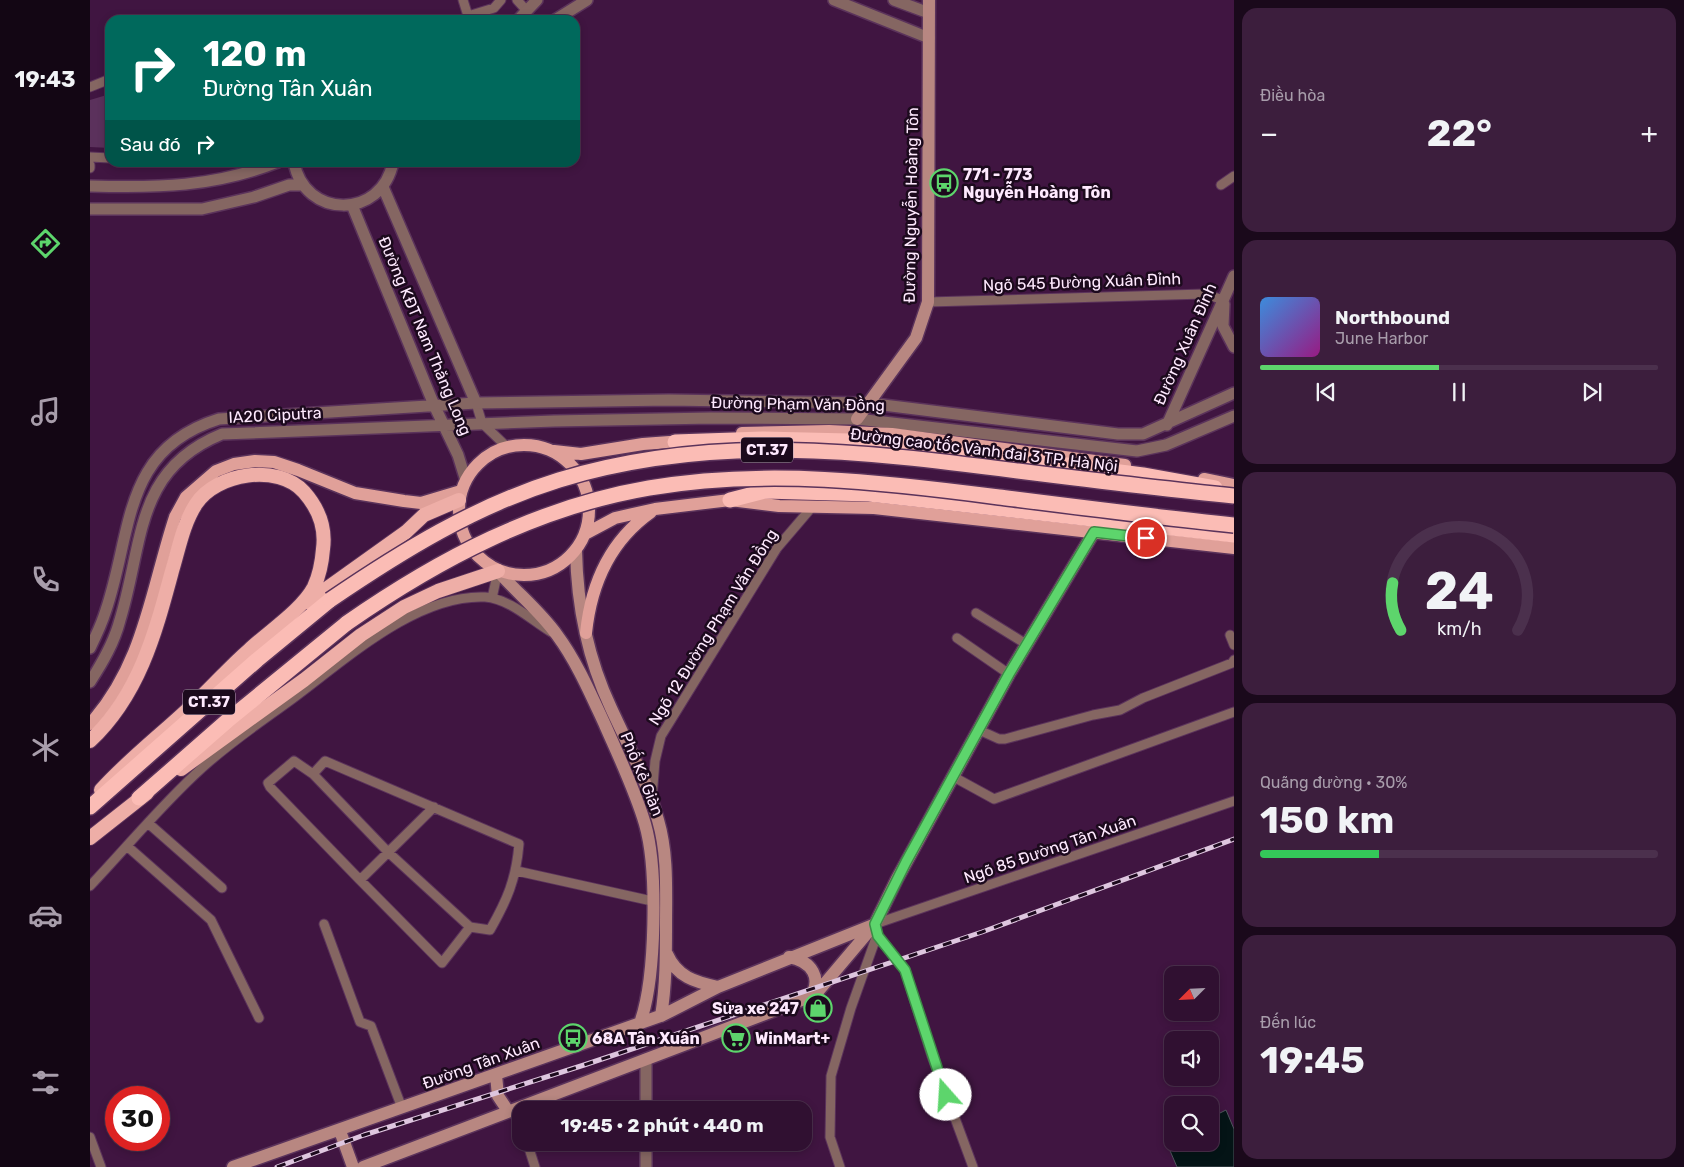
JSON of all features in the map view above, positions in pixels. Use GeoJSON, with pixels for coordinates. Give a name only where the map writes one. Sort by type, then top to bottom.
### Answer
{"type":"FeatureCollection","features":[{"type":"Feature","properties":{"kind":"highway"},"geometry":{"type":"LineString","coordinates":[[675,442],[828,440],[892,442],[1142,475],[1234,491]]}},
{"type":"Feature","properties":{"kind":"highway","name":"Đường cao tốc Vành đai 3 TP. Hà Nội"},"geometry":{"type":"LineString","coordinates":[[90,807],[257,660],[330,600],[417,543],[456,522],[518,495],[605,468],[703,452],[801,450],[891,454],[1234,497]]}},
{"type":"Feature","properties":{"kind":"highway"},"geometry":{"type":"LineString","coordinates":[[90,741],[117,711],[137,678],[149,652],[188,517],[197,502],[208,491],[226,481],[259,475],[281,478],[301,489],[320,516],[324,532],[320,570],[313,588],[285,618],[189,709],[117,772],[90,802]]}},
{"type":"Feature","properties":{"kind":"highway","name":"CT.37"},"geometry":{"type":"LineString","coordinates":[[139,798],[227,721],[347,622],[393,591],[455,555],[528,522],[565,509],[628,492],[682,483],[749,478],[848,481],[925,488],[1234,525]]}},
{"type":"Feature","properties":{"kind":"highway"},"geometry":{"type":"LineString","coordinates":[[730,500],[765,490],[869,494],[1136,526],[1234,535]]}},
{"type":"Feature","properties":{"kind":"highway"},"geometry":{"type":"LineString","coordinates":[[285,618],[406,532],[424,515],[462,491]]}},
{"type":"Feature","properties":{"kind":"highway"},"geometry":{"type":"LineString","coordinates":[[90,838],[139,798],[296,686],[361,635],[404,607],[438,591],[498,571]]}},
{"type":"Feature","properties":{"kind":"main road","name":"Đường Nguyễn Hoàng Tôn"},"geometry":{"type":"LineString","coordinates":[[857,419],[916,338],[928,302],[929,6]]}},
{"type":"Feature","properties":{"kind":"main road","name":"Đường Phạm Văn Đồng"},"geometry":{"type":"LineString","coordinates":[[554,452],[581,454],[643,444],[764,431],[829,431],[892,434],[1101,462],[1234,485]]}},
{"type":"Feature","properties":{"kind":"main road","name":"Đường Phạm Văn Đồng"},"geometry":{"type":"LineString","coordinates":[[675,442],[730,448],[890,451],[1096,477],[1234,497]]}},
{"type":"Feature","properties":{"kind":"main road"},"geometry":{"type":"LineString","coordinates":[[536,445],[554,452],[569,462],[580,476],[587,492],[585,534],[576,550],[560,565],[541,574],[519,576],[498,571],[482,560],[469,546],[461,528],[462,491],[473,468],[482,459],[506,446],[536,445]]}},
{"type":"Feature","properties":{"kind":"main road"},"geometry":{"type":"LineString","coordinates":[[90,724],[116,692],[133,659],[175,517],[186,497],[216,471],[248,462],[274,462],[355,493],[404,501],[421,502],[462,491]]}},
{"type":"Feature","properties":{"kind":"main road"},"geometry":{"type":"LineString","coordinates":[[730,500],[762,486],[864,489],[1234,530]]}},
{"type":"Feature","properties":{"kind":"main road"},"geometry":{"type":"LineString","coordinates":[[585,534],[615,518],[655,509],[730,500],[812,507],[874,508],[1234,548]]}},
{"type":"Feature","properties":{"kind":"main road"},"geometry":{"type":"LineString","coordinates":[[586,633],[593,592],[610,554],[628,531],[655,509]]}},
{"type":"Feature","properties":{"kind":"main road"},"geometry":{"type":"LineString","coordinates":[[363,1167],[809,999],[821,990],[876,930],[952,776],[1026,644],[1094,532]]}},
{"type":"Feature","properties":{"kind":"main road","name":"Phố Kẻ Giàn"},"geometry":{"type":"LineString","coordinates":[[576,550],[578,590],[586,633],[611,707],[652,800],[664,844],[666,864],[666,952],[661,1016]]}},
{"type":"Feature","properties":{"kind":"main road","name":"Phố Kẻ Giàn"},"geometry":{"type":"LineString","coordinates":[[498,571],[558,636],[588,690],[645,824],[649,844],[652,901],[650,981],[640,1023]]}},
{"type":"Feature","properties":{"kind":"main road"},"geometry":{"type":"LineString","coordinates":[[626,776],[640,770]]}},
{"type":"Feature","properties":{"kind":"main road","name":"Đường Tân Xuân"},"geometry":{"type":"LineString","coordinates":[[233,1167],[340,1131],[661,1016],[718,987],[789,957],[876,930]]}},
{"type":"Feature","properties":{"kind":"main road"},"geometry":{"type":"LineString","coordinates":[[666,952],[672,965],[684,977],[697,983],[718,987]]}},
{"type":"Feature","properties":{"kind":"main road"},"geometry":{"type":"LineString","coordinates":[[789,957],[805,962],[813,972],[815,987],[809,999]]}},
{"type":"Feature","properties":{"kind":"main road"},"geometry":{"type":"LineString","coordinates":[[496,1075],[498,1096],[511,1110]]}},
{"type":"Feature","properties":{"kind":"main road"},"geometry":{"type":"LineString","coordinates":[[340,1131],[353,1167]]}},
{"type":"Feature","properties":{"kind":"street"},"geometry":{"type":"LineString","coordinates":[[462,0],[464,15]]}},
{"type":"Feature","properties":{"kind":"street"},"geometry":{"type":"LineString","coordinates":[[474,15],[494,8],[502,0]]}},
{"type":"Feature","properties":{"kind":"street"},"geometry":{"type":"LineString","coordinates":[[517,0],[527,11]]}},
{"type":"Feature","properties":{"kind":"street"},"geometry":{"type":"LineString","coordinates":[[563,15],[587,0]]}},
{"type":"Feature","properties":{"kind":"street"},"geometry":{"type":"LineString","coordinates":[[834,0],[929,38]]}},
{"type":"Feature","properties":{"kind":"street"},"geometry":{"type":"LineString","coordinates":[[894,0],[929,6]]}},
{"type":"Feature","properties":{"kind":"street"},"geometry":{"type":"LineString","coordinates":[[523,15],[536,1]]}},
{"type":"Feature","properties":{"kind":"street"},"geometry":{"type":"LineString","coordinates":[[90,88],[105,82]]}},
{"type":"Feature","properties":{"kind":"street"},"geometry":{"type":"LineString","coordinates":[[90,157],[105,158]]}},
{"type":"Feature","properties":{"kind":"street"},"geometry":{"type":"LineString","coordinates":[[90,186],[160,188],[216,181],[262,167]]}},
{"type":"Feature","properties":{"kind":"street"},"geometry":{"type":"LineString","coordinates":[[296,167],[302,185],[320,200],[333,204],[352,204],[369,199],[383,187],[392,167]]}},
{"type":"Feature","properties":{"kind":"street"},"geometry":{"type":"LineString","coordinates":[[1221,185],[1234,176]]}},
{"type":"Feature","properties":{"kind":"street"},"geometry":{"type":"LineString","coordinates":[[90,209],[202,209],[254,198],[289,185],[302,185]]}},
{"type":"Feature","properties":{"kind":"street","name":"Đường KĐT Nam Thăng Long"},"geometry":{"type":"LineString","coordinates":[[383,187],[476,403],[482,423],[506,446]]}},
{"type":"Feature","properties":{"kind":"street","name":"Đường KĐT Nam Thăng Long"},"geometry":{"type":"LineString","coordinates":[[352,204],[442,424],[458,455],[462,491]]}},
{"type":"Feature","properties":{"kind":"street","name":"Đường Xuân Đỉnh"},"geometry":{"type":"LineString","coordinates":[[1166,425],[1229,303],[1234,276]]}},
{"type":"Feature","properties":{"kind":"street","name":"Ngõ 545 Đường Xuân Đỉnh"},"geometry":{"type":"LineString","coordinates":[[928,302],[1204,294],[1229,303]]}},
{"type":"Feature","properties":{"kind":"street"},"geometry":{"type":"LineString","coordinates":[[1229,303],[1223,326],[1234,347]]}},
{"type":"Feature","properties":{"kind":"street","name":"Đường Phạm Văn Đồng"},"geometry":{"type":"LineString","coordinates":[[434,405],[669,400],[867,403],[1118,434],[1143,434],[1234,394]]}},
{"type":"Feature","properties":{"kind":"street","name":"IA20 Ciputra"},"geometry":{"type":"LineString","coordinates":[[90,648],[107,608],[136,492],[146,472],[170,444],[201,424],[219,419],[434,405]]}},
{"type":"Feature","properties":{"kind":"street","name":"Đường Phạm Văn Đồng"},"geometry":{"type":"LineString","coordinates":[[442,424],[711,418],[857,419],[1137,451],[1166,445],[1234,416]]}},
{"type":"Feature","properties":{"kind":"street","name":"IA20 Ciputra"},"geometry":{"type":"LineString","coordinates":[[90,682],[104,660],[120,621],[152,497],[161,479],[173,464],[190,450],[222,434],[442,424]]}},
{"type":"Feature","properties":{"kind":"street","name":"Ngõ 12 Đường Phạm Văn Đồng"},"geometry":{"type":"LineString","coordinates":[[652,800],[655,761],[662,736],[777,548],[812,507]]}},
{"type":"Feature","properties":{"kind":"street"},"geometry":{"type":"LineString","coordinates":[[492,598],[498,571]]}},
{"type":"Feature","properties":{"kind":"street"},"geometry":{"type":"LineString","coordinates":[[90,886],[202,768],[366,644],[426,609],[451,600],[492,598],[516,607],[532,621],[558,636]]}},
{"type":"Feature","properties":{"kind":"street"},"geometry":{"type":"LineString","coordinates":[[976,613],[1026,644]]}},
{"type":"Feature","properties":{"kind":"street"},"geometry":{"type":"LineString","coordinates":[[1230,635],[1234,645]]}},
{"type":"Feature","properties":{"kind":"street"},"geometry":{"type":"LineString","coordinates":[[957,638],[1009,674]]}},
{"type":"Feature","properties":{"kind":"street"},"geometry":{"type":"LineString","coordinates":[[979,730],[999,739],[1005,739],[1093,715],[1120,710],[1143,698],[1233,664]]}},
{"type":"Feature","properties":{"kind":"street"},"geometry":{"type":"LineString","coordinates":[[952,776],[994,798],[1181,733],[1232,713],[1234,724]]}},
{"type":"Feature","properties":{"kind":"street"},"geometry":{"type":"LineString","coordinates":[[312,774],[325,761],[519,844],[517,871],[508,898],[490,930],[470,927],[388,852],[312,774],[294,761],[268,783],[442,963],[470,927]]}},
{"type":"Feature","properties":{"kind":"street","name":"Ngõ 85 Đường Tân Xuân"},"geometry":{"type":"LineString","coordinates":[[876,930],[1234,801]]}},
{"type":"Feature","properties":{"kind":"street"},"geometry":{"type":"LineString","coordinates":[[360,880],[434,807]]}},
{"type":"Feature","properties":{"kind":"street"},"geometry":{"type":"LineString","coordinates":[[148,823],[222,888]]}},
{"type":"Feature","properties":{"kind":"street"},"geometry":{"type":"LineString","coordinates":[[127,846],[211,920],[259,1018]]}},
{"type":"Feature","properties":{"kind":"street"},"geometry":{"type":"LineString","coordinates":[[517,871],[652,901]]}},
{"type":"Feature","properties":{"kind":"street"},"geometry":{"type":"LineString","coordinates":[[324,924],[360,1022],[371,1026],[402,1108]]}},
{"type":"Feature","properties":{"kind":"street"},"geometry":{"type":"LineString","coordinates":[[840,1167],[830,1137],[831,1076],[876,930]]}},
{"type":"Feature","properties":{"kind":"street"},"geometry":{"type":"LineString","coordinates":[[876,930],[905,970],[932,1056],[973,1167]]}},
{"type":"Feature","properties":{"kind":"street"},"geometry":{"type":"LineString","coordinates":[[646,1059],[646,1101]]}},
{"type":"Feature","properties":{"kind":"street"},"geometry":{"type":"LineString","coordinates":[[90,1138],[101,1167]]}},
{"type":"Feature","properties":{"kind":"street"},"geometry":{"type":"LineString","coordinates":[[530,1151],[535,1167]]}},
{"type":"Feature","properties":{"kind":"street"},"geometry":{"type":"LineString","coordinates":[[646,1151],[646,1167]]}},
{"type":"Feature","properties":{"kind":"shaded area"},"geometry":{"type":"Polygon","coordinates":[[[105,96],[105,148],[90,147],[90,100],[105,96]]]}},
{"type":"Feature","properties":{"kind":"shaded area"},"geometry":{"type":"Polygon","coordinates":[[[1226,1110],[1234,1129],[1234,1167],[1177,1167],[1170,1151],[1219,1151],[1219,1114],[1226,1110]]]}},
{"type":"Feature","properties":{"kind":"railway"},"geometry":{"type":"LineString","coordinates":[[277,1167],[364,1135],[584,1065],[982,932],[1234,839]]}},
{"type":"Feature","properties":{"kind":"place","name":"771 - 773 Nguyễn Hoàng Tôn"},"geometry":{"type":"Point","coordinates":[944,183]}},
{"type":"Feature","properties":{"kind":"place","name":"Sửa xe 247"},"geometry":{"type":"Point","coordinates":[818,1008]}},
{"type":"Feature","properties":{"kind":"place","name":"68A Tân Xuân"},"geometry":{"type":"Point","coordinates":[573,1038]}},
{"type":"Feature","properties":{"kind":"place","name":"WinMart+"},"geometry":{"type":"Point","coordinates":[736,1038]}},
{"type":"Feature","properties":{"kind":"route"},"geometry":{"type":"LineString","coordinates":[[946,1095],[905,970],[878,936],[875,924],[952,776],[1026,644],[1094,532],[1146,538]]}}]}
